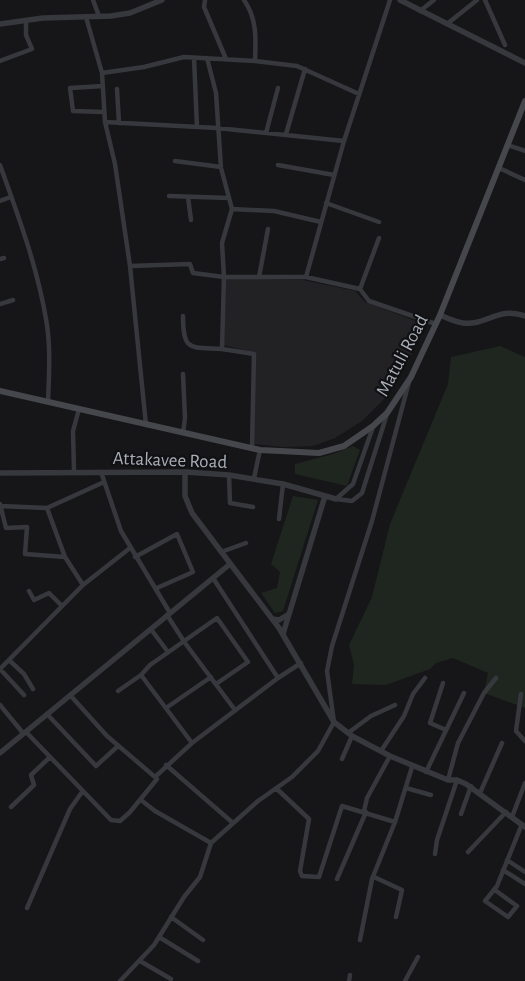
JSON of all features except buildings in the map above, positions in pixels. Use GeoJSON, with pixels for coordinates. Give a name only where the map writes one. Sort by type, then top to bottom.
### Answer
{"type":"FeatureCollection","features":[{"type":"Feature","properties":{"kind":"main road","name":"Matuli Road"},"geometry":{"type":"LineString","coordinates":[[0,391],[260,450],[319,453],[344,446],[373,426],[387,413],[411,377],[440,315],[524,105]]}},
{"type":"Feature","properties":{"kind":"street"},"geometry":{"type":"LineString","coordinates":[[93,0],[99,16]]}},
{"type":"Feature","properties":{"kind":"street"},"geometry":{"type":"LineString","coordinates":[[0,24],[7,21],[86,17],[130,12],[151,2],[162,0]]}},
{"type":"Feature","properties":{"kind":"street"},"geometry":{"type":"LineString","coordinates":[[205,0],[204,7],[226,59]]}},
{"type":"Feature","properties":{"kind":"street"},"geometry":{"type":"LineString","coordinates":[[244,0],[251,10],[256,32],[255,61]]}},
{"type":"Feature","properties":{"kind":"street"},"geometry":{"type":"LineString","coordinates":[[306,277],[344,141],[390,0]]}},
{"type":"Feature","properties":{"kind":"street"},"geometry":{"type":"LineString","coordinates":[[400,0],[525,63]]}},
{"type":"Feature","properties":{"kind":"street"},"geometry":{"type":"LineString","coordinates":[[420,10],[434,0]]}},
{"type":"Feature","properties":{"kind":"street"},"geometry":{"type":"LineString","coordinates":[[447,24],[477,0]]}},
{"type":"Feature","properties":{"kind":"street"},"geometry":{"type":"LineString","coordinates":[[486,0],[504,45]]}},
{"type":"Feature","properties":{"kind":"street"},"geometry":{"type":"LineString","coordinates":[[86,17],[102,73],[105,122],[115,164],[130,266],[146,425]]}},
{"type":"Feature","properties":{"kind":"street"},"geometry":{"type":"LineString","coordinates":[[0,61],[32,49],[26,35],[26,21]]}},
{"type":"Feature","properties":{"kind":"street"},"geometry":{"type":"LineString","coordinates":[[102,73],[144,67],[184,57],[255,61],[297,66],[359,94]]}},
{"type":"Feature","properties":{"kind":"street"},"geometry":{"type":"LineString","coordinates":[[194,58],[197,127]]}},
{"type":"Feature","properties":{"kind":"street"},"geometry":{"type":"LineString","coordinates":[[207,58],[216,93],[221,167],[232,209],[222,243],[224,277],[222,349]]}},
{"type":"Feature","properties":{"kind":"street"},"geometry":{"type":"LineString","coordinates":[[286,134],[305,69]]}},
{"type":"Feature","properties":{"kind":"street"},"geometry":{"type":"LineString","coordinates":[[103,86],[70,88],[73,111],[104,112]]}},
{"type":"Feature","properties":{"kind":"street"},"geometry":{"type":"LineString","coordinates":[[266,132],[278,88]]}},
{"type":"Feature","properties":{"kind":"street"},"geometry":{"type":"LineString","coordinates":[[117,89],[119,123]]}},
{"type":"Feature","properties":{"kind":"street"},"geometry":{"type":"LineString","coordinates":[[105,122],[217,128],[344,141]]}},
{"type":"Feature","properties":{"kind":"street"},"geometry":{"type":"LineString","coordinates":[[508,145],[525,151]]}},
{"type":"Feature","properties":{"kind":"street"},"geometry":{"type":"LineString","coordinates":[[175,161],[221,167]]}},
{"type":"Feature","properties":{"kind":"street"},"geometry":{"type":"LineString","coordinates":[[0,165],[36,274],[46,319],[49,368],[48,402]]}},
{"type":"Feature","properties":{"kind":"street"},"geometry":{"type":"LineString","coordinates":[[278,165],[334,175]]}},
{"type":"Feature","properties":{"kind":"street"},"geometry":{"type":"LineString","coordinates":[[499,168],[525,180]]}},
{"type":"Feature","properties":{"kind":"street"},"geometry":{"type":"LineString","coordinates":[[169,196],[229,198]]}},
{"type":"Feature","properties":{"kind":"street"},"geometry":{"type":"LineString","coordinates":[[0,201],[11,197]]}},
{"type":"Feature","properties":{"kind":"street"},"geometry":{"type":"LineString","coordinates":[[188,197],[190,220]]}},
{"type":"Feature","properties":{"kind":"street"},"geometry":{"type":"LineString","coordinates":[[326,203],[379,222]]}},
{"type":"Feature","properties":{"kind":"street"},"geometry":{"type":"LineString","coordinates":[[232,209],[274,211],[321,222]]}},
{"type":"Feature","properties":{"kind":"street"},"geometry":{"type":"LineString","coordinates":[[259,277],[268,229]]}},
{"type":"Feature","properties":{"kind":"street"},"geometry":{"type":"LineString","coordinates":[[360,289],[379,238]]}},
{"type":"Feature","properties":{"kind":"street"},"geometry":{"type":"LineString","coordinates":[[130,266],[190,264],[194,273],[224,277],[306,277],[360,289],[369,301],[436,324]]}},
{"type":"Feature","properties":{"kind":"street"},"geometry":{"type":"LineString","coordinates":[[0,304],[13,300]]}},
{"type":"Feature","properties":{"kind":"street"},"geometry":{"type":"LineString","coordinates":[[440,315],[463,323],[479,322],[500,313],[515,312],[525,316]]}},
{"type":"Feature","properties":{"kind":"street"},"geometry":{"type":"LineString","coordinates":[[183,316],[183,338],[195,348],[222,349],[254,354],[252,448]]}},
{"type":"Feature","properties":{"kind":"street"},"geometry":{"type":"LineString","coordinates":[[183,374],[185,418],[183,433]]}},
{"type":"Feature","properties":{"kind":"street"},"geometry":{"type":"LineString","coordinates":[[120,981],[140,961],[159,937],[200,877],[210,843],[258,801],[277,789],[318,750],[334,722],[328,684],[332,646],[372,521],[411,377]]}},
{"type":"Feature","properties":{"kind":"street"},"geometry":{"type":"LineString","coordinates":[[74,471],[73,431],[79,409]]}},
{"type":"Feature","properties":{"kind":"street"},"geometry":{"type":"LineString","coordinates":[[336,499],[352,501],[362,493],[387,413]]}},
{"type":"Feature","properties":{"kind":"street"},"geometry":{"type":"LineString","coordinates":[[336,499],[353,484],[373,426]]}},
{"type":"Feature","properties":{"kind":"street"},"geometry":{"type":"LineString","coordinates":[[254,478],[260,450]]}},
{"type":"Feature","properties":{"kind":"street","name":"Attakavee Road"},"geometry":{"type":"LineString","coordinates":[[0,472],[185,472],[229,475],[283,484],[336,499]]}},
{"type":"Feature","properties":{"kind":"street"},"geometry":{"type":"LineString","coordinates":[[101,472],[121,531],[135,557],[157,588],[184,642],[235,710]]}},
{"type":"Feature","properties":{"kind":"street"},"geometry":{"type":"LineString","coordinates":[[185,472],[185,496],[192,513],[284,634],[334,722],[350,734],[390,756],[426,772],[448,780],[457,780],[471,786],[523,826],[495,890],[485,901],[508,917],[517,906],[495,890]]}},
{"type":"Feature","properties":{"kind":"street"},"geometry":{"type":"LineString","coordinates":[[229,475],[230,503],[253,507]]}},
{"type":"Feature","properties":{"kind":"street"},"geometry":{"type":"LineString","coordinates":[[65,557],[25,554],[27,527],[6,528],[0,505],[47,508],[104,482]]}},
{"type":"Feature","properties":{"kind":"street"},"geometry":{"type":"LineString","coordinates":[[279,519],[283,484]]}},
{"type":"Feature","properties":{"kind":"street"},"geometry":{"type":"LineString","coordinates":[[284,634],[325,496]]}},
{"type":"Feature","properties":{"kind":"street"},"geometry":{"type":"LineString","coordinates":[[47,508],[65,557],[83,585]]}},
{"type":"Feature","properties":{"kind":"street"},"geometry":{"type":"LineString","coordinates":[[135,557],[177,534],[194,572],[157,588]]}},
{"type":"Feature","properties":{"kind":"street"},"geometry":{"type":"LineString","coordinates":[[222,552],[246,543]]}},
{"type":"Feature","properties":{"kind":"street"},"geometry":{"type":"LineString","coordinates":[[24,695],[0,669],[83,585],[130,548]]}},
{"type":"Feature","properties":{"kind":"street"},"geometry":{"type":"LineString","coordinates":[[0,753],[230,564]]}},
{"type":"Feature","properties":{"kind":"street"},"geometry":{"type":"LineString","coordinates":[[213,578],[278,678]]}},
{"type":"Feature","properties":{"kind":"street"},"geometry":{"type":"LineString","coordinates":[[29,591],[34,600],[49,593],[62,606]]}},
{"type":"Feature","properties":{"kind":"street"},"geometry":{"type":"LineString","coordinates":[[273,619],[279,620],[290,614]]}},
{"type":"Feature","properties":{"kind":"street"},"geometry":{"type":"LineString","coordinates":[[118,691],[141,675],[168,652],[217,618],[248,662],[216,684]]}},
{"type":"Feature","properties":{"kind":"street"},"geometry":{"type":"LineString","coordinates":[[153,632],[168,652]]}},
{"type":"Feature","properties":{"kind":"street"},"geometry":{"type":"LineString","coordinates":[[9,660],[24,674],[33,689]]}},
{"type":"Feature","properties":{"kind":"street"},"geometry":{"type":"LineString","coordinates":[[0,705],[82,792],[111,820],[120,821],[141,800],[157,779],[155,777],[166,765],[235,710],[301,663]]}},
{"type":"Feature","properties":{"kind":"street"},"geometry":{"type":"LineString","coordinates":[[141,675],[192,743]]}},
{"type":"Feature","properties":{"kind":"street"},"geometry":{"type":"LineString","coordinates":[[166,708],[211,677]]}},
{"type":"Feature","properties":{"kind":"street"},"geometry":{"type":"LineString","coordinates":[[381,751],[404,716],[413,694],[425,678]]}},
{"type":"Feature","properties":{"kind":"street"},"geometry":{"type":"LineString","coordinates":[[448,780],[458,743],[484,693],[496,678]]}},
{"type":"Feature","properties":{"kind":"street"},"geometry":{"type":"LineString","coordinates":[[443,683],[430,723],[446,730]]}},
{"type":"Feature","properties":{"kind":"street"},"geometry":{"type":"LineString","coordinates":[[318,692],[322,694],[326,692],[328,684]]}},
{"type":"Feature","properties":{"kind":"street"},"geometry":{"type":"LineString","coordinates":[[426,772],[464,693]]}},
{"type":"Feature","properties":{"kind":"street"},"geometry":{"type":"LineString","coordinates":[[521,694],[516,731],[525,740]]}},
{"type":"Feature","properties":{"kind":"street"},"geometry":{"type":"LineString","coordinates":[[70,695],[86,716],[155,777]]}},
{"type":"Feature","properties":{"kind":"street"},"geometry":{"type":"LineString","coordinates":[[342,759],[350,734],[371,716],[395,705]]}},
{"type":"Feature","properties":{"kind":"street"},"geometry":{"type":"LineString","coordinates":[[47,714],[96,766],[118,746]]}},
{"type":"Feature","properties":{"kind":"street"},"geometry":{"type":"LineString","coordinates":[[480,793],[502,743]]}},
{"type":"Feature","properties":{"kind":"street"},"geometry":{"type":"LineString","coordinates":[[337,879],[365,811],[367,798],[390,756]]}},
{"type":"Feature","properties":{"kind":"street"},"geometry":{"type":"LineString","coordinates":[[11,807],[34,785],[31,775],[49,758]]}},
{"type":"Feature","properties":{"kind":"street"},"geometry":{"type":"LineString","coordinates":[[166,765],[233,823]]}},
{"type":"Feature","properties":{"kind":"street"},"geometry":{"type":"LineString","coordinates":[[360,940],[374,876],[395,822],[412,766]]}},
{"type":"Feature","properties":{"kind":"street"},"geometry":{"type":"LineString","coordinates":[[435,854],[437,840],[457,780]]}},
{"type":"Feature","properties":{"kind":"street"},"geometry":{"type":"LineString","coordinates":[[512,817],[525,783]]}},
{"type":"Feature","properties":{"kind":"street"},"geometry":{"type":"LineString","coordinates":[[461,814],[471,786]]}},
{"type":"Feature","properties":{"kind":"street"},"geometry":{"type":"LineString","coordinates":[[406,788],[431,795]]}},
{"type":"Feature","properties":{"kind":"street"},"geometry":{"type":"LineString","coordinates":[[277,789],[308,819],[300,872],[302,876],[316,879],[320,875],[342,806],[365,811],[395,822]]}},
{"type":"Feature","properties":{"kind":"street"},"geometry":{"type":"LineString","coordinates":[[27,908],[70,809],[82,792]]}},
{"type":"Feature","properties":{"kind":"street"},"geometry":{"type":"LineString","coordinates":[[141,800],[155,811],[210,843]]}},
{"type":"Feature","properties":{"kind":"street"},"geometry":{"type":"LineString","coordinates":[[468,852],[506,812]]}},
{"type":"Feature","properties":{"kind":"street"},"geometry":{"type":"LineString","coordinates":[[507,860],[525,872]]}},
{"type":"Feature","properties":{"kind":"street"},"geometry":{"type":"LineString","coordinates":[[503,870],[525,884]]}},
{"type":"Feature","properties":{"kind":"street"},"geometry":{"type":"LineString","coordinates":[[374,876],[402,890],[396,918]]}},
{"type":"Feature","properties":{"kind":"street"},"geometry":{"type":"LineString","coordinates":[[172,917],[203,940]]}},
{"type":"Feature","properties":{"kind":"street"},"geometry":{"type":"LineString","coordinates":[[159,937],[198,961]]}},
{"type":"Feature","properties":{"kind":"street"},"geometry":{"type":"LineString","coordinates":[[405,981],[418,957]]}},
{"type":"Feature","properties":{"kind":"street"},"geometry":{"type":"LineString","coordinates":[[140,961],[171,979]]}},
{"type":"Feature","properties":{"kind":"street"},"geometry":{"type":"LineString","coordinates":[[348,981],[350,975]]}},
{"type":"Feature","properties":{"kind":"shaded area"},"geometry":{"type":"Polygon","coordinates":[[[226,278],[303,280],[355,291],[365,302],[424,324],[409,360],[384,399],[362,421],[335,438],[313,446],[284,447],[253,444],[255,353],[224,345],[226,278]]]}},
{"type":"Feature","properties":{"kind":"shaded area"},"geometry":{"type":"Polygon","coordinates":[[[500,346],[525,357],[525,708],[484,693],[488,673],[453,658],[436,663],[430,669],[386,685],[352,684],[354,665],[349,645],[372,597],[390,524],[448,384],[451,357],[500,346]]]}},
{"type":"Feature","properties":{"kind":"shaded area"},"geometry":{"type":"Polygon","coordinates":[[[353,446],[360,450],[347,486],[295,474],[295,464],[333,454],[353,446]]]}},
{"type":"Feature","properties":{"kind":"shaded area"},"geometry":{"type":"Polygon","coordinates":[[[293,496],[318,500],[283,611],[275,613],[261,593],[277,588],[280,572],[271,564],[293,496]]]}}]}
